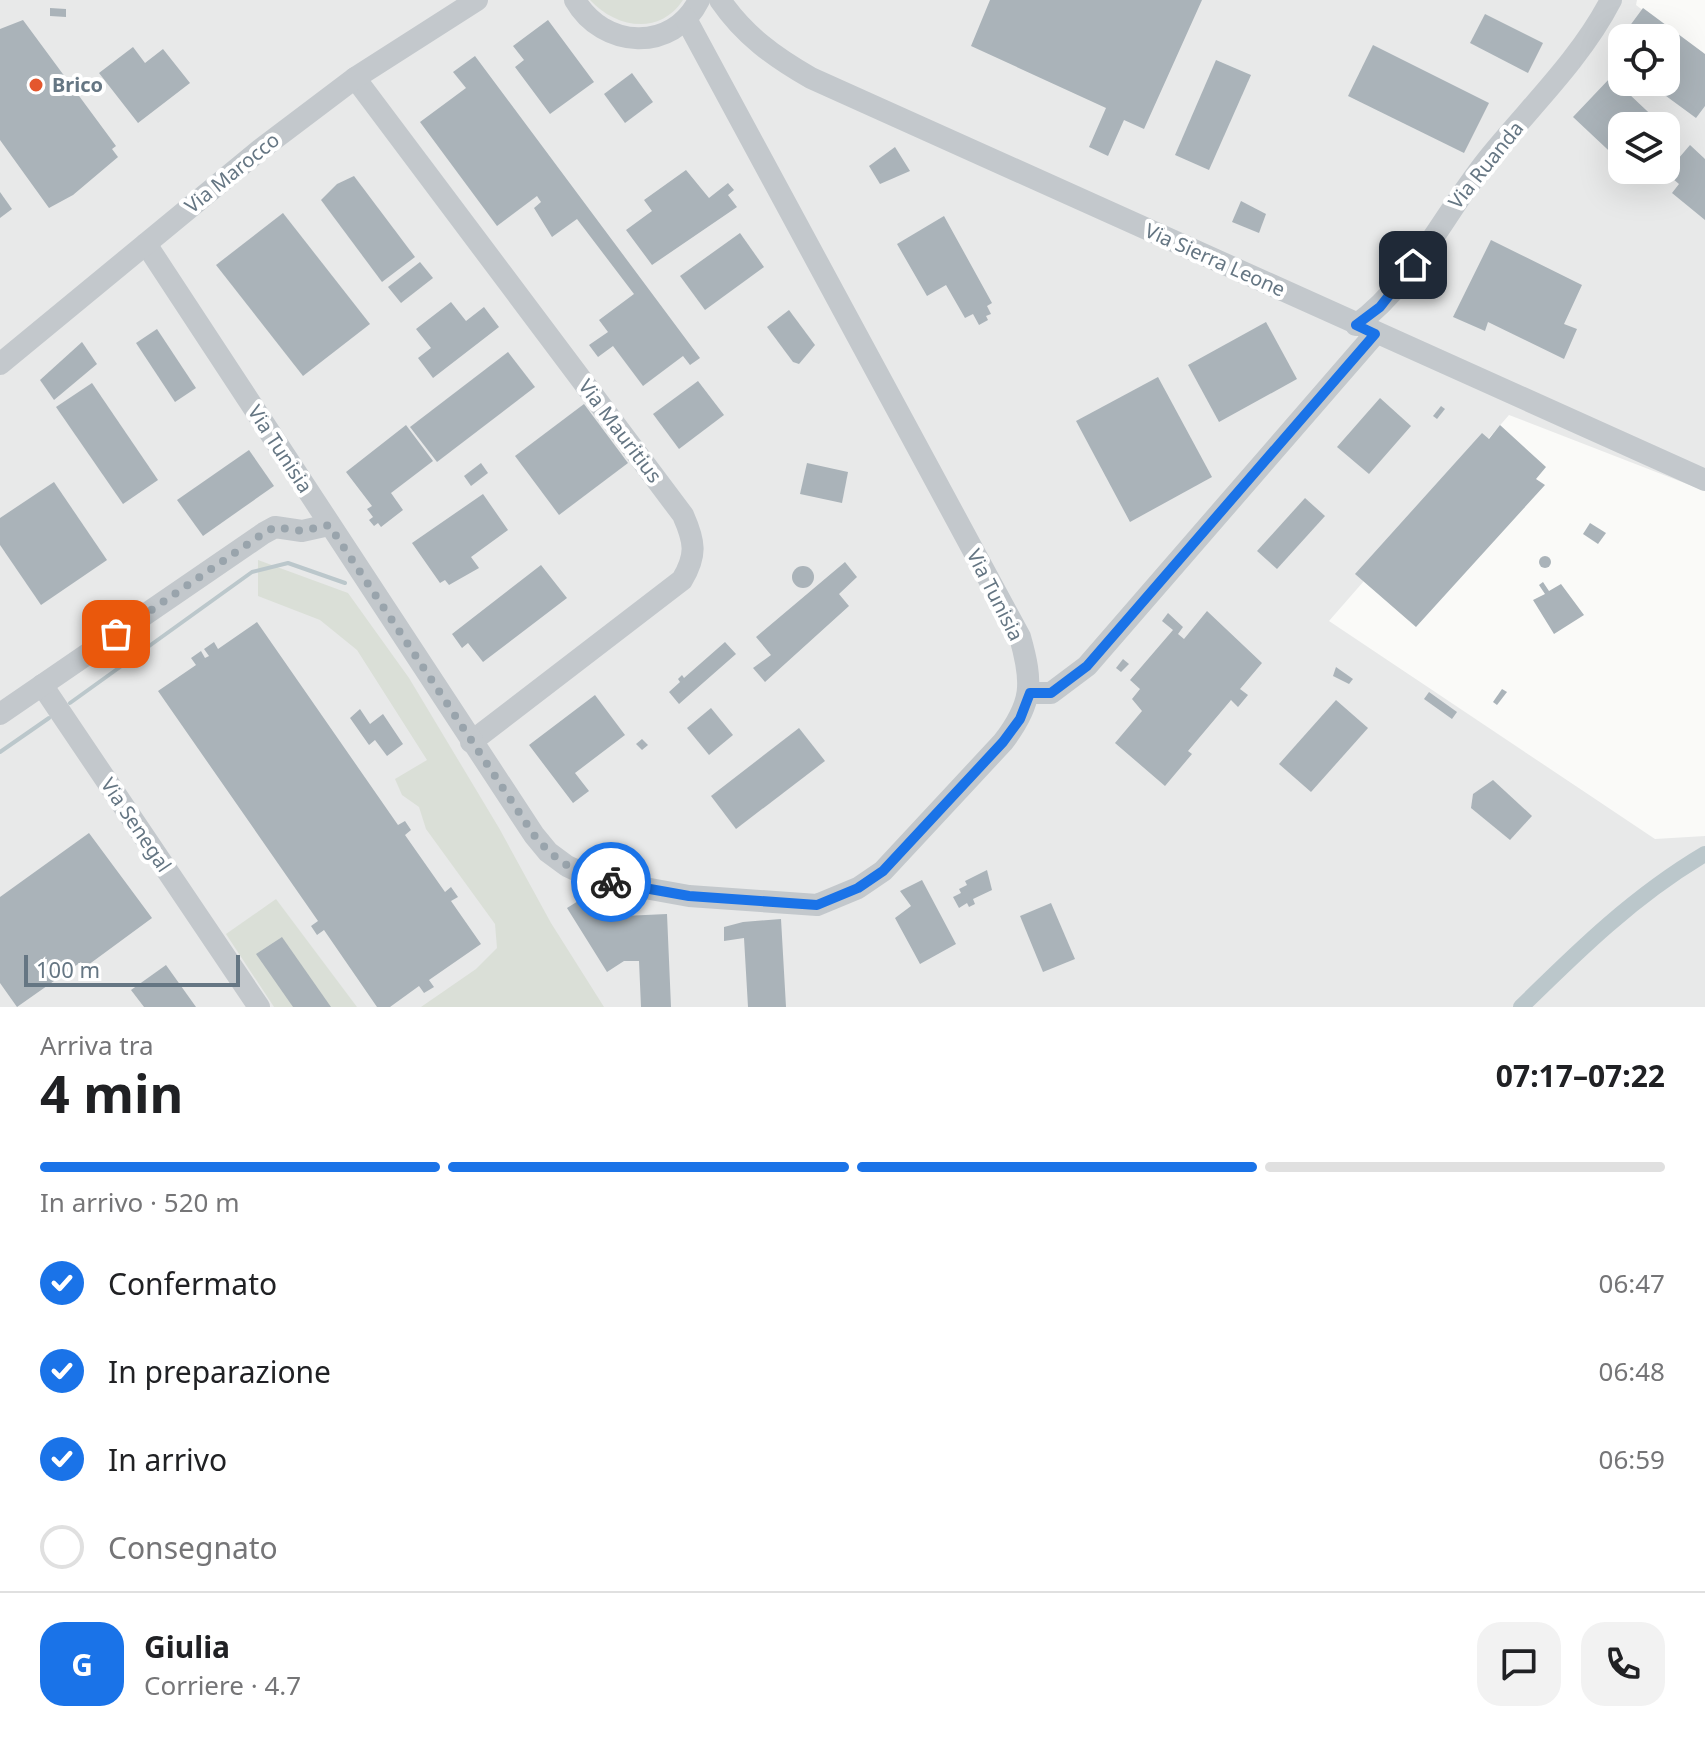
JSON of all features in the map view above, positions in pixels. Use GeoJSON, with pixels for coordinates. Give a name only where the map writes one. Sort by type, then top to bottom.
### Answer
{"type":"FeatureCollection","features":[{"type":"Feature","properties":{"kind":"street","name":"Via Marocco"},"geometry":{"type":"LineString","coordinates":[[0,364],[261,149],[355,78],[477,0]]}},
{"type":"Feature","properties":{"kind":"street"},"geometry":{"type":"LineString","coordinates":[[575,0],[583,14],[601,29],[618,37],[642,40],[664,34],[694,9]]}},
{"type":"Feature","properties":{"kind":"street","name":"Via Sierra Leone"},"geometry":{"type":"LineString","coordinates":[[720,0],[736,23],[782,62],[811,78],[1705,480]]}},
{"type":"Feature","properties":{"kind":"street","name":"Via Ruanda"},"geometry":{"type":"LineString","coordinates":[[1030,693],[1051,693],[1087,666],[1366,329],[1491,154],[1579,50],[1611,0]]}},
{"type":"Feature","properties":{"kind":"street","name":"Via Sierra Leone"},"geometry":{"type":"LineString","coordinates":[[694,9],[736,23]]}},
{"type":"Feature","properties":{"kind":"street","name":"Via Tunisia"},"geometry":{"type":"LineString","coordinates":[[146,244],[471,742],[548,852],[567,866],[595,879],[689,896],[817,905],[858,888],[883,871],[1003,742],[1020,719],[1030,693],[1028,665],[1020,637],[694,9]]}},
{"type":"Feature","properties":{"kind":"street","name":"Via Mauritius"},"geometry":{"type":"LineString","coordinates":[[355,78],[683,515],[693,539],[694,558],[682,580],[471,742]]}},
{"type":"Feature","properties":{"kind":"street"},"geometry":{"type":"LineString","coordinates":[[0,714],[264,533],[275,527],[302,531],[329,525]]}},
{"type":"Feature","properties":{"kind":"street","name":"Via Senegal"},"geometry":{"type":"LineString","coordinates":[[42,685],[259,1007]]}},
{"type":"Feature","properties":{"kind":"shaded area"},"geometry":{"type":"Polygon","coordinates":[[[0,0],[1637,0],[1636,5],[1660,24],[1608,24],[1608,96],[1680,96],[1680,39],[1705,59],[1705,491],[1509,415],[1329,621],[1655,839],[1705,836],[1705,1007],[0,1007],[0,0]]]}},
{"type":"Feature","properties":{"kind":"shaded area"},"geometry":{"type":"Polygon","coordinates":[[[590,0],[683,0],[662,19],[637,24],[612,17],[590,0]]]}},
{"type":"Feature","properties":{"kind":"shaded area"},"geometry":{"type":"Polygon","coordinates":[[[258,560],[348,593],[409,678],[499,828],[551,923],[604,1007],[421,1007],[476,969],[497,948],[495,924],[426,829],[419,807],[402,795],[395,779],[427,760],[357,650],[320,620],[258,596],[258,560]]]}},
{"type":"Feature","properties":{"kind":"shaded area"},"geometry":{"type":"Polygon","coordinates":[[[276,899],[357,1007],[274,1007],[226,934],[276,899]]]}},
{"type":"Feature","properties":{"kind":"building"},"geometry":{"type":"Polygon","coordinates":[[[990,0],[1202,0],[1144,129],[1124,120],[1108,156],[1089,147],[1106,108],[971,46],[990,0]]]}},
{"type":"Feature","properties":{"kind":"building"},"geometry":{"type":"Polygon","coordinates":[[[50,8],[66,9],[66,17],[50,16],[50,8]]]}},
{"type":"Feature","properties":{"kind":"building"},"geometry":{"type":"Polygon","coordinates":[[[1643,8],[1665,24],[1631,24],[1643,8]]]}},
{"type":"Feature","properties":{"kind":"building"},"geometry":{"type":"Polygon","coordinates":[[[1485,14],[1543,43],[1528,73],[1470,43],[1485,14]]]}},
{"type":"Feature","properties":{"kind":"building","name":"Brico"},"geometry":{"type":"Polygon","coordinates":[[[23,20],[116,146],[112,149],[118,157],[73,195],[49,208],[0,140],[0,29],[23,20]]]}},
{"type":"Feature","properties":{"kind":"building"},"geometry":{"type":"Polygon","coordinates":[[[548,20],[594,82],[550,114],[515,67],[524,60],[513,46],[548,20]]]}},
{"type":"Feature","properties":{"kind":"building"},"geometry":{"type":"Polygon","coordinates":[[[1680,35],[1705,54],[1705,106],[1696,118],[1666,96],[1680,96],[1680,35]]]}},
{"type":"Feature","properties":{"kind":"building"},"geometry":{"type":"Polygon","coordinates":[[[1373,45],[1489,103],[1464,153],[1348,96],[1373,45]]]}},
{"type":"Feature","properties":{"kind":"building"},"geometry":{"type":"Polygon","coordinates":[[[133,47],[145,63],[163,49],[190,83],[138,123],[99,73],[133,47]]]}},
{"type":"Feature","properties":{"kind":"building"},"geometry":{"type":"Polygon","coordinates":[[[475,56],[700,358],[690,365],[683,356],[643,386],[613,346],[598,357],[589,345],[608,332],[599,320],[634,294],[577,219],[552,237],[534,208],[541,202],[537,196],[497,226],[420,122],[466,88],[453,72],[475,56]]]}},
{"type":"Feature","properties":{"kind":"building"},"geometry":{"type":"Polygon","coordinates":[[[1216,60],[1251,75],[1209,170],[1175,155],[1216,60]]]}},
{"type":"Feature","properties":{"kind":"building"},"geometry":{"type":"Polygon","coordinates":[[[632,73],[653,102],[625,123],[604,94],[632,73]]]}},
{"type":"Feature","properties":{"kind":"building"},"geometry":{"type":"Polygon","coordinates":[[[1608,80],[1608,96],[1631,96],[1648,112],[1608,112],[1608,150],[1573,117],[1608,80]]]}},
{"type":"Feature","properties":{"kind":"building"},"geometry":{"type":"Polygon","coordinates":[[[1690,145],[1705,159],[1705,220],[1672,193],[1680,184],[1680,157],[1690,145]]]}},
{"type":"Feature","properties":{"kind":"building"},"geometry":{"type":"Polygon","coordinates":[[[895,147],[910,171],[880,184],[869,166],[895,147]]]}},
{"type":"Feature","properties":{"kind":"building"},"geometry":{"type":"Polygon","coordinates":[[[686,170],[709,198],[728,183],[734,190],[728,195],[737,207],[652,265],[626,230],[652,211],[644,200],[686,170]]]}},
{"type":"Feature","properties":{"kind":"building"},"geometry":{"type":"Polygon","coordinates":[[[354,176],[415,257],[382,282],[321,200],[337,184],[354,176]]]}},
{"type":"Feature","properties":{"kind":"building"},"geometry":{"type":"Polygon","coordinates":[[[0,192],[12,209],[0,218],[0,192]]]}},
{"type":"Feature","properties":{"kind":"building"},"geometry":{"type":"Polygon","coordinates":[[[1241,201],[1266,214],[1259,233],[1232,222],[1241,201]]]}},
{"type":"Feature","properties":{"kind":"building"},"geometry":{"type":"Polygon","coordinates":[[[283,213],[370,324],[303,376],[216,265],[283,213]]]}},
{"type":"Feature","properties":{"kind":"building"},"geometry":{"type":"Polygon","coordinates":[[[944,216],[992,303],[987,306],[991,314],[986,316],[988,320],[979,325],[973,314],[965,318],[946,285],[927,296],[897,244],[944,216]]]}},
{"type":"Feature","properties":{"kind":"building"},"geometry":{"type":"Polygon","coordinates":[[[740,233],[764,267],[705,310],[680,276],[740,233]]]}},
{"type":"Feature","properties":{"kind":"building"},"geometry":{"type":"Polygon","coordinates":[[[1491,240],[1582,285],[1564,324],[1577,329],[1564,359],[1488,322],[1485,331],[1453,317],[1491,240]]]}},
{"type":"Feature","properties":{"kind":"building"},"geometry":{"type":"Polygon","coordinates":[[[420,262],[433,278],[401,303],[388,287],[420,262]]]}},
{"type":"Feature","properties":{"kind":"building"},"geometry":{"type":"Polygon","coordinates":[[[451,302],[466,321],[484,307],[499,327],[433,378],[418,358],[431,348],[416,329],[451,302]]]}},
{"type":"Feature","properties":{"kind":"building"},"geometry":{"type":"Polygon","coordinates":[[[789,310],[815,345],[799,364],[793,362],[767,327],[789,310]]]}},
{"type":"Feature","properties":{"kind":"building"},"geometry":{"type":"Polygon","coordinates":[[[1266,322],[1297,379],[1219,422],[1188,365],[1266,322]]]}},
{"type":"Feature","properties":{"kind":"building"},"geometry":{"type":"Polygon","coordinates":[[[157,329],[196,388],[175,402],[136,343],[157,329]]]}},
{"type":"Feature","properties":{"kind":"building"},"geometry":{"type":"Polygon","coordinates":[[[82,342],[97,364],[54,400],[40,380],[82,342]]]}},
{"type":"Feature","properties":{"kind":"building"},"geometry":{"type":"Polygon","coordinates":[[[508,352],[535,387],[437,462],[410,427],[508,352]]]}},
{"type":"Feature","properties":{"kind":"building"},"geometry":{"type":"Polygon","coordinates":[[[1158,377],[1212,477],[1130,522],[1076,421],[1158,377]]]}},
{"type":"Feature","properties":{"kind":"building"},"geometry":{"type":"Polygon","coordinates":[[[698,381],[724,415],[679,449],[653,414],[698,381]]]}},
{"type":"Feature","properties":{"kind":"building"},"geometry":{"type":"Polygon","coordinates":[[[92,383],[158,480],[123,504],[56,407],[92,383]]]}},
{"type":"Feature","properties":{"kind":"building"},"geometry":{"type":"Polygon","coordinates":[[[1380,398],[1411,426],[1369,474],[1337,447],[1380,398]]]}},
{"type":"Feature","properties":{"kind":"building"},"geometry":{"type":"Polygon","coordinates":[[[584,404],[628,463],[559,515],[515,456],[584,404]]]}},
{"type":"Feature","properties":{"kind":"building"},"geometry":{"type":"Polygon","coordinates":[[[1441,406],[1445,409],[1437,419],[1433,416],[1441,406]]]}},
{"type":"Feature","properties":{"kind":"building"},"geometry":{"type":"Polygon","coordinates":[[[406,425],[433,461],[391,493],[403,510],[381,527],[378,523],[374,526],[369,520],[373,517],[367,509],[372,506],[346,472],[406,425]]]}},
{"type":"Feature","properties":{"kind":"building"},"geometry":{"type":"Polygon","coordinates":[[[1500,425],[1546,467],[1536,479],[1545,485],[1416,627],[1355,574],[1482,433],[1489,439],[1500,425]]]}},
{"type":"Feature","properties":{"kind":"building"},"geometry":{"type":"Polygon","coordinates":[[[249,450],[274,486],[203,536],[177,500],[249,450]]]}},
{"type":"Feature","properties":{"kind":"building"},"geometry":{"type":"Polygon","coordinates":[[[481,463],[488,473],[471,486],[464,476],[481,463]]]}},
{"type":"Feature","properties":{"kind":"building"},"geometry":{"type":"Polygon","coordinates":[[[807,463],[848,472],[842,503],[800,494],[807,463]]]}},
{"type":"Feature","properties":{"kind":"building"},"geometry":{"type":"Polygon","coordinates":[[[54,482],[107,560],[41,605],[0,545],[0,518],[54,482]]]}},
{"type":"Feature","properties":{"kind":"building"},"geometry":{"type":"Polygon","coordinates":[[[483,494],[508,530],[471,557],[479,568],[449,585],[445,580],[440,583],[412,543],[483,494]]]}},
{"type":"Feature","properties":{"kind":"building"},"geometry":{"type":"Polygon","coordinates":[[[1305,498],[1325,516],[1277,569],[1257,551],[1305,498]]]}},
{"type":"Feature","properties":{"kind":"building"},"geometry":{"type":"Polygon","coordinates":[[[1590,523],[1606,533],[1598,544],[1583,534],[1590,523]]]}},
{"type":"Feature","properties":{"kind":"building"},"geometry":{"type":"Polygon","coordinates":[[[1545,556],[1551,562],[1545,568],[1539,562],[1545,556]]]}},
{"type":"Feature","properties":{"kind":"building"},"geometry":{"type":"Polygon","coordinates":[[[845,562],[857,577],[839,594],[849,606],[765,682],[753,668],[771,655],[756,637],[845,562]]]}},
{"type":"Feature","properties":{"kind":"building"},"geometry":{"type":"Polygon","coordinates":[[[541,565],[567,598],[483,662],[468,643],[462,648],[452,634],[541,565]]]}},
{"type":"Feature","properties":{"kind":"building"},"geometry":{"type":"Polygon","coordinates":[[[803,566],[811,569],[814,577],[811,585],[803,588],[795,585],[792,577],[795,569],[803,566]]]}},
{"type":"Feature","properties":{"kind":"building"},"geometry":{"type":"Polygon","coordinates":[[[1543,582],[1549,591],[1561,584],[1584,615],[1554,634],[1533,600],[1545,594],[1539,585],[1543,582]]]}},
{"type":"Feature","properties":{"kind":"building"},"geometry":{"type":"Polygon","coordinates":[[[1207,611],[1262,663],[1240,689],[1248,695],[1238,707],[1231,700],[1188,751],[1192,754],[1165,786],[1115,743],[1142,711],[1132,699],[1140,689],[1130,680],[1173,630],[1162,621],[1168,613],[1183,627],[1178,634],[1184,639],[1207,611]]]}},
{"type":"Feature","properties":{"kind":"building"},"geometry":{"type":"Polygon","coordinates":[[[257,622],[398,825],[405,821],[411,830],[405,835],[445,892],[451,887],[458,897],[451,901],[481,944],[429,980],[434,987],[424,993],[419,986],[390,1007],[377,1007],[324,930],[317,935],[311,926],[318,921],[158,691],[196,665],[191,658],[201,651],[205,658],[209,656],[204,649],[214,642],[218,649],[257,622]]]}},
{"type":"Feature","properties":{"kind":"building"},"geometry":{"type":"Polygon","coordinates":[[[725,642],[736,654],[679,704],[669,692],[680,682],[678,679],[682,675],[684,678],[725,642]]]}},
{"type":"Feature","properties":{"kind":"building"},"geometry":{"type":"Polygon","coordinates":[[[1123,659],[1129,664],[1121,672],[1116,668],[1123,659]]]}},
{"type":"Feature","properties":{"kind":"building"},"geometry":{"type":"Polygon","coordinates":[[[1336,667],[1353,679],[1349,684],[1333,676],[1336,667]]]}},
{"type":"Feature","properties":{"kind":"building"},"geometry":{"type":"Polygon","coordinates":[[[1502,689],[1507,692],[1497,705],[1493,702],[1502,689]]]}},
{"type":"Feature","properties":{"kind":"building"},"geometry":{"type":"Polygon","coordinates":[[[1429,692],[1457,712],[1452,719],[1424,699],[1429,692]]]}},
{"type":"Feature","properties":{"kind":"building"},"geometry":{"type":"Polygon","coordinates":[[[595,695],[625,735],[575,773],[589,791],[573,803],[529,745],[595,695]]]}},
{"type":"Feature","properties":{"kind":"building"},"geometry":{"type":"Polygon","coordinates":[[[1336,700],[1368,728],[1311,792],[1279,764],[1336,700]]]}},
{"type":"Feature","properties":{"kind":"building"},"geometry":{"type":"Polygon","coordinates":[[[711,708],[733,735],[709,755],[687,728],[711,708]]]}},
{"type":"Feature","properties":{"kind":"building"},"geometry":{"type":"Polygon","coordinates":[[[360,709],[370,724],[383,714],[403,744],[387,756],[375,740],[369,745],[350,718],[360,709]]]}},
{"type":"Feature","properties":{"kind":"building"},"geometry":{"type":"Polygon","coordinates":[[[799,728],[825,761],[736,829],[711,796],[799,728]]]}},
{"type":"Feature","properties":{"kind":"building"},"geometry":{"type":"Polygon","coordinates":[[[642,739],[648,745],[642,750],[636,744],[642,739]]]}},
{"type":"Feature","properties":{"kind":"building"},"geometry":{"type":"Polygon","coordinates":[[[1493,780],[1532,816],[1510,840],[1471,808],[1473,794],[1493,780]]]}},
{"type":"Feature","properties":{"kind":"building"},"geometry":{"type":"Polygon","coordinates":[[[89,833],[152,918],[84,968],[81,962],[17,1007],[0,983],[0,897],[89,833]]]}},
{"type":"Feature","properties":{"kind":"building"},"geometry":{"type":"Polygon","coordinates":[[[987,870],[992,890],[973,899],[975,904],[969,907],[967,903],[959,908],[953,897],[967,885],[965,881],[987,870]]]}},
{"type":"Feature","properties":{"kind":"building"},"geometry":{"type":"Polygon","coordinates":[[[922,880],[956,944],[920,964],[895,918],[911,906],[900,891],[922,880]]]}},
{"type":"Feature","properties":{"kind":"building"},"geometry":{"type":"Polygon","coordinates":[[[583,898],[590,910],[600,904],[608,916],[617,910],[624,910],[624,916],[667,914],[671,1007],[641,1007],[639,961],[624,961],[607,972],[567,908],[583,898]]]}},
{"type":"Feature","properties":{"kind":"building"},"geometry":{"type":"Polygon","coordinates":[[[1051,903],[1075,959],[1043,972],[1020,916],[1051,903]]]}},
{"type":"Feature","properties":{"kind":"building"},"geometry":{"type":"Polygon","coordinates":[[[781,919],[786,1007],[748,1007],[744,938],[724,941],[724,927],[781,919]]]}},
{"type":"Feature","properties":{"kind":"building"},"geometry":{"type":"Polygon","coordinates":[[[282,937],[331,1007],[293,1007],[256,954],[282,937]]]}},
{"type":"Feature","properties":{"kind":"building"},"geometry":{"type":"Polygon","coordinates":[[[166,965],[196,1007],[144,1007],[131,990],[166,965]]]}},
{"type":"Feature","properties":{"kind":"waterway"},"geometry":{"type":"LineString","coordinates":[[70,703],[252,572],[288,563],[345,583]]}},
{"type":"Feature","properties":{"kind":"waterway"},"geometry":{"type":"LineString","coordinates":[[0,752],[49,718]]}},
{"type":"Feature","properties":{"kind":"waterway"},"geometry":{"type":"LineString","coordinates":[[1521,1007],[1631,906],[1705,854]]}},
{"type":"Feature","properties":{"kind":"way so far"},"geometry":{"type":"LineString","coordinates":[[116,634],[275,527],[302,531],[329,525],[534,835],[548,852],[567,866],[595,879],[611,882]]}},
{"type":"Feature","properties":{"kind":"place","name":"Brico"},"geometry":{"type":"Point","coordinates":[36,85]}},
{"type":"Feature","properties":{"kind":"route"},"geometry":{"type":"LineString","coordinates":[[611,882],[689,896],[817,905],[858,888],[883,871],[1003,742],[1020,719],[1030,693],[1051,693],[1087,666],[1375,334],[1356,325],[1380,307],[1413,265]]}}]}
